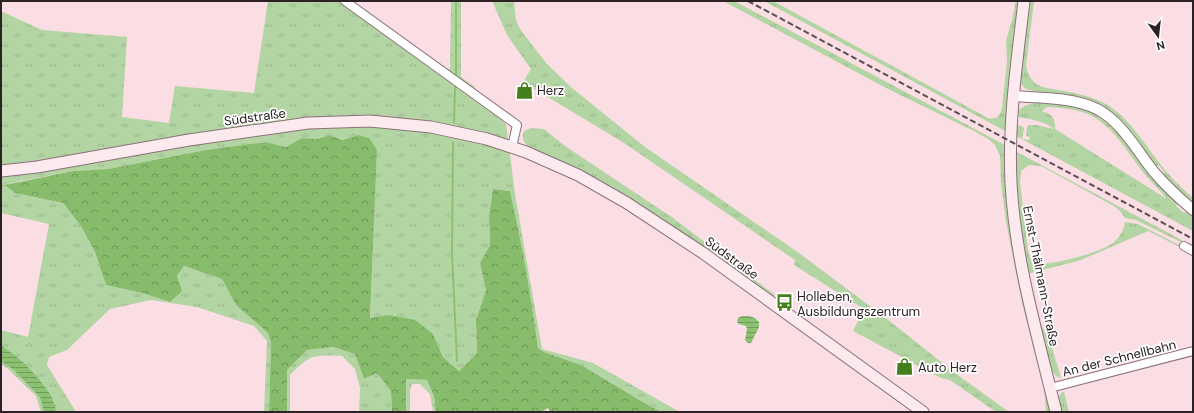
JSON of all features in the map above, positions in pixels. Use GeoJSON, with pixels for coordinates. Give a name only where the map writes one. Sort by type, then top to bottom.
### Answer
{"type":"FeatureCollection","features":[{"type":"Feature","properties":{"kind":"main road","name":"Ernst-Thälmann-Straße"},"geometry":{"type":"LineString","coordinates":[[1024,1],[1013,96],[1010,141],[1014,221],[1023,271],[1056,412]]}},
{"type":"Feature","properties":{"kind":"main road","name":"Südstraße"},"geometry":{"type":"LineString","coordinates":[[1,171],[37,167],[189,140],[308,123],[370,120],[430,127],[487,139],[512,147],[578,175],[627,203],[703,254],[923,412]]}},
{"type":"Feature","properties":{"kind":"street"},"geometry":{"type":"LineString","coordinates":[[345,1],[517,125],[512,147]]}},
{"type":"Feature","properties":{"kind":"street"},"geometry":{"type":"LineString","coordinates":[[1013,96],[1075,102],[1096,109],[1105,114],[1122,130],[1155,173],[1193,210]]}},
{"type":"Feature","properties":{"kind":"street"},"geometry":{"type":"LineString","coordinates":[[1184,246],[1193,251]]}},
{"type":"Feature","properties":{"kind":"street","name":"An der Schnellbahn"},"geometry":{"type":"LineString","coordinates":[[1050,388],[1193,351]]}},
{"type":"Feature","properties":{"kind":"green space"},"geometry":{"type":"Polygon","coordinates":[[[268,1],[347,1],[501,119],[506,124],[515,194],[542,349],[593,363],[680,412],[661,412],[581,365],[544,352],[538,348],[526,269],[510,191],[493,189],[489,216],[490,245],[480,263],[486,290],[476,320],[477,353],[459,371],[443,357],[433,334],[389,315],[370,319],[377,150],[358,135],[341,140],[329,135],[318,139],[302,138],[286,147],[265,142],[108,169],[73,171],[5,185],[15,193],[63,203],[81,226],[95,252],[106,285],[142,293],[170,302],[177,276],[184,266],[222,279],[236,305],[268,333],[271,343],[269,412],[264,412],[267,341],[254,326],[197,307],[151,300],[110,309],[67,350],[49,357],[47,365],[76,412],[41,412],[36,396],[1,364],[1,330],[28,337],[49,224],[1,213],[1,11],[42,30],[127,37],[122,117],[169,123],[175,86],[254,93],[268,1]]]}},
{"type":"Feature","properties":{"kind":"green space"},"geometry":{"type":"Polygon","coordinates":[[[451,1],[461,1],[461,77],[475,87],[473,89],[449,72],[451,1]]]}},
{"type":"Feature","properties":{"kind":"green space"},"geometry":{"type":"Polygon","coordinates":[[[492,1],[514,1],[516,20],[520,29],[546,63],[572,88],[645,147],[799,253],[887,319],[955,373],[1009,412],[996,412],[950,380],[941,378],[853,331],[864,309],[794,265],[795,260],[624,143],[523,82],[531,69],[507,35],[492,1]]]}},
{"type":"Feature","properties":{"kind":"green space"},"geometry":{"type":"Polygon","coordinates":[[[723,1],[734,1],[1007,146],[1007,183],[1052,412],[1046,412],[1044,387],[1022,303],[1006,222],[1001,182],[1000,156],[995,145],[974,131],[890,90],[723,1]]]}},
{"type":"Feature","properties":{"kind":"green space"},"geometry":{"type":"Polygon","coordinates":[[[764,1],[773,1],[988,118],[996,118],[998,117],[1002,108],[1007,61],[1006,41],[1016,1],[1021,1],[1007,132],[764,1]]]}},
{"type":"Feature","properties":{"kind":"green space"},"geometry":{"type":"Polygon","coordinates":[[[1027,1],[1034,1],[1026,65],[1031,79],[1043,87],[1095,99],[1115,110],[1138,134],[1168,174],[1193,198],[1193,205],[1163,175],[1164,172],[1159,165],[1155,166],[1115,117],[1047,94],[1026,89],[1020,83],[1019,79],[1027,1]]]}},
{"type":"Feature","properties":{"kind":"green space"},"geometry":{"type":"Polygon","coordinates":[[[1044,102],[1065,104],[1089,110],[1111,124],[1178,203],[1176,206],[1184,213],[1187,210],[1193,215],[1193,231],[1014,135],[1016,125],[1024,128],[1022,139],[1029,140],[1030,137],[1026,136],[1027,127],[1029,125],[1054,129],[1042,122],[1017,117],[1016,113],[1028,104],[1044,102]],[[1049,107],[1045,108],[1042,112],[1053,117],[1055,129],[1167,199],[1143,172],[1118,138],[1103,123],[1085,113],[1049,107]]]}},
{"type":"Feature","properties":{"kind":"green space"},"geometry":{"type":"Polygon","coordinates":[[[531,128],[544,129],[565,146],[673,218],[775,295],[773,297],[531,149],[525,143],[523,137],[524,131],[531,128]]]}},
{"type":"Feature","properties":{"kind":"green space"},"geometry":{"type":"Polygon","coordinates":[[[329,135],[342,140],[358,135],[369,138],[377,150],[370,318],[389,315],[415,320],[433,334],[443,357],[459,371],[477,353],[476,320],[486,290],[480,263],[490,245],[489,216],[493,189],[510,191],[526,269],[538,348],[544,352],[581,365],[661,412],[550,412],[548,408],[541,412],[436,412],[434,396],[427,380],[406,379],[406,412],[392,412],[391,391],[377,373],[364,379],[355,354],[333,347],[307,350],[287,370],[287,412],[269,412],[271,343],[268,333],[236,305],[222,279],[184,266],[177,276],[182,291],[170,302],[142,293],[106,285],[95,252],[81,226],[63,203],[15,193],[5,185],[73,171],[108,169],[207,150],[266,142],[286,147],[302,138],[318,139],[329,135]]]}},
{"type":"Feature","properties":{"kind":"green space"},"geometry":{"type":"Polygon","coordinates":[[[1013,150],[1193,246],[1193,248],[1136,220],[1125,218],[1114,206],[1041,166],[1029,165],[1021,171],[1020,182],[1028,251],[1032,263],[1039,264],[1060,261],[1098,251],[1113,243],[1120,236],[1125,222],[1138,224],[1181,246],[1182,248],[1148,231],[1081,260],[1027,274],[1017,217],[1013,150]]]}},
{"type":"Feature","properties":{"kind":"green space"},"geometry":{"type":"Polygon","coordinates":[[[1033,300],[1035,300],[1041,324],[1051,344],[1061,378],[1056,376],[1050,368],[1033,300]]]}},
{"type":"Feature","properties":{"kind":"green space"},"geometry":{"type":"Polygon","coordinates":[[[333,347],[355,354],[364,379],[377,373],[391,391],[392,412],[359,412],[360,388],[355,369],[342,356],[318,356],[308,359],[290,375],[290,412],[287,412],[287,370],[307,350],[333,347]]]}},
{"type":"Feature","properties":{"kind":"green space"},"geometry":{"type":"Polygon","coordinates":[[[406,379],[427,380],[434,396],[436,412],[433,412],[430,394],[420,384],[412,384],[410,390],[410,412],[406,412],[406,379]]]}},
{"type":"Feature","properties":{"kind":"green space"},"geometry":{"type":"Polygon","coordinates":[[[1062,392],[1064,392],[1069,412],[1058,412],[1057,399],[1062,392]]]}},
{"type":"Feature","properties":{"kind":"shaded area"},"geometry":{"type":"Polygon","coordinates":[[[742,316],[755,318],[759,322],[759,327],[751,343],[748,343],[745,340],[747,329],[746,326],[737,322],[738,318],[742,316]]]}},
{"type":"Feature","properties":{"kind":"shaded area"},"geometry":{"type":"Polygon","coordinates":[[[1,346],[28,367],[41,381],[51,396],[56,412],[44,412],[40,397],[14,370],[1,361],[1,346]]]}},
{"type":"Feature","properties":{"kind":"waterway"},"geometry":{"type":"LineString","coordinates":[[456,1],[456,75]]}},
{"type":"Feature","properties":{"kind":"waterway"},"geometry":{"type":"LineString","coordinates":[[454,123],[455,87]]}},
{"type":"Feature","properties":{"kind":"waterway"},"geometry":{"type":"LineString","coordinates":[[453,142],[452,253],[457,361]]}},
{"type":"Feature","properties":{"kind":"railway"},"geometry":{"type":"LineString","coordinates":[[748,1],[1193,239]]}},
{"type":"Feature","properties":{"kind":"place","name":"Herz"},"geometry":{"type":"Point","coordinates":[524,90]}},
{"type":"Feature","properties":{"kind":"place","name":"Holleben, Ausbildungszentrum"},"geometry":{"type":"Point","coordinates":[784,303]}},
{"type":"Feature","properties":{"kind":"place","name":"Auto Herz"},"geometry":{"type":"Point","coordinates":[905,367]}}]}
